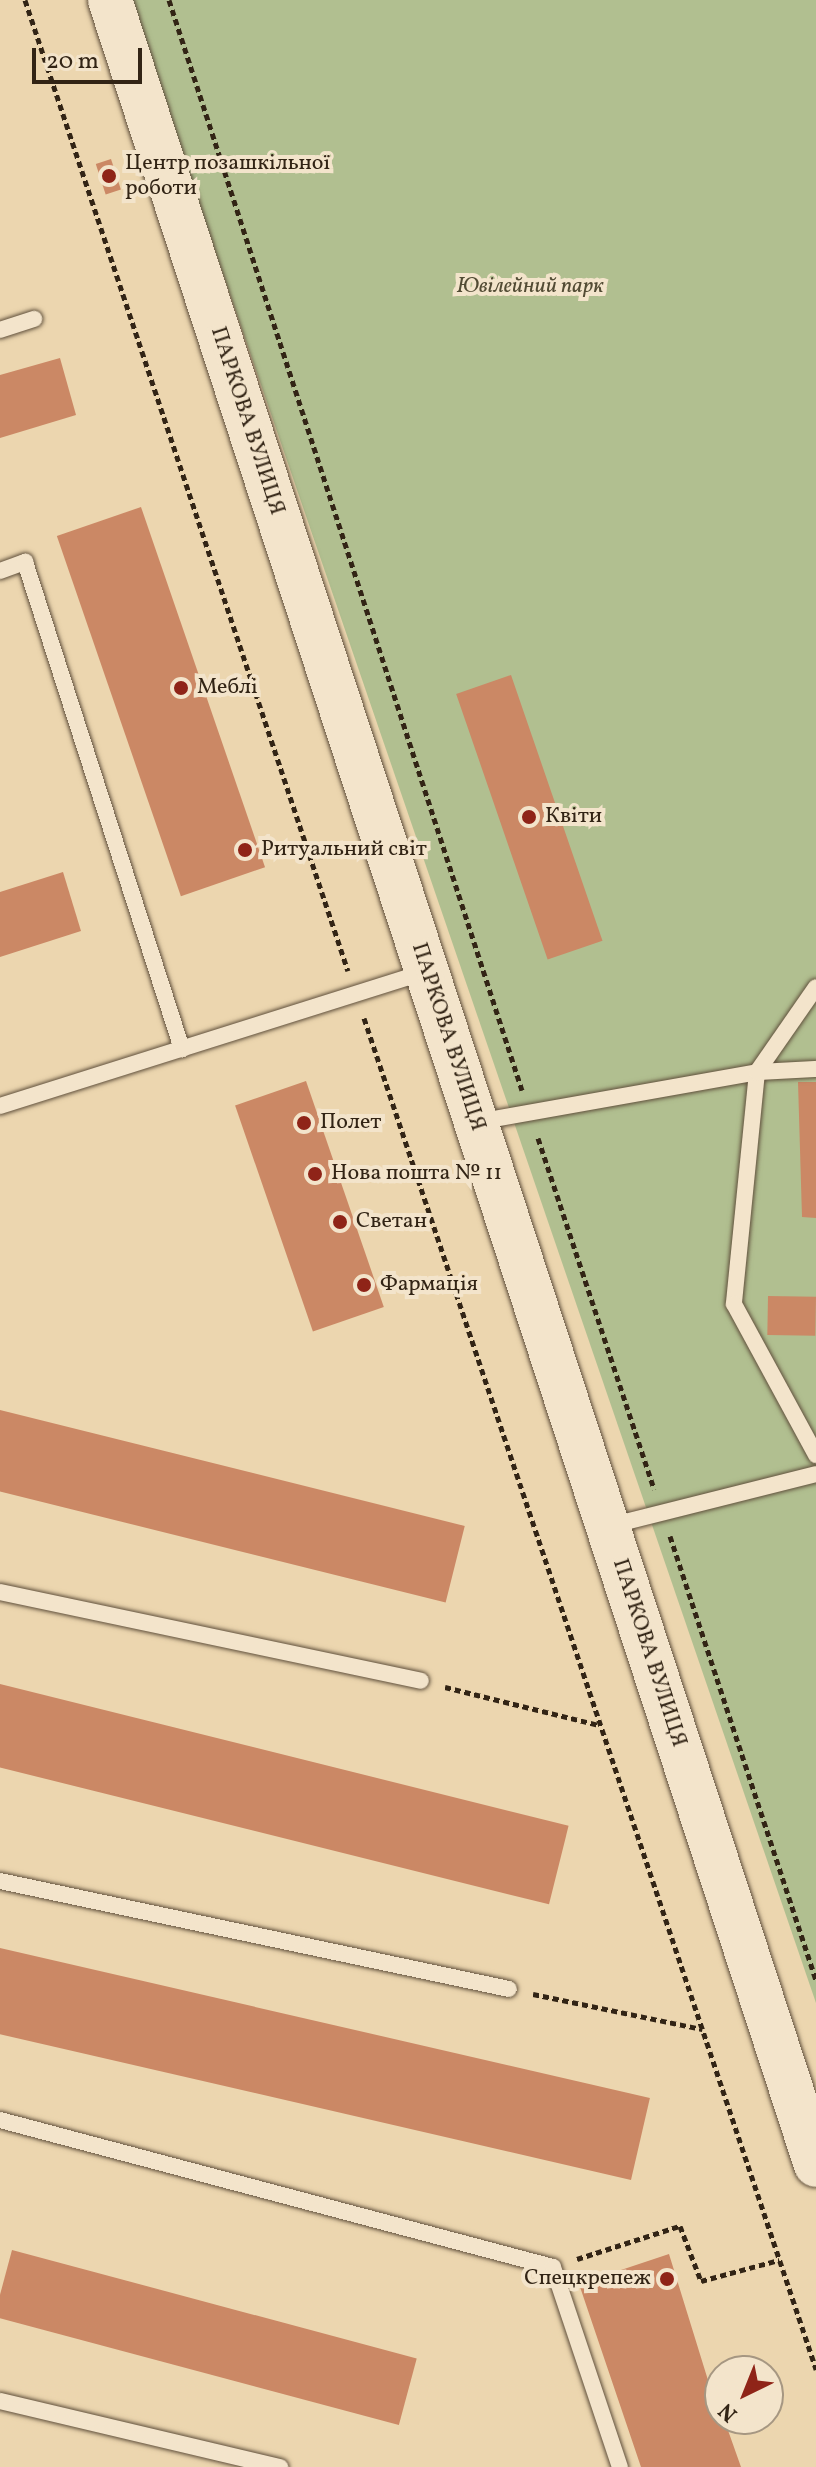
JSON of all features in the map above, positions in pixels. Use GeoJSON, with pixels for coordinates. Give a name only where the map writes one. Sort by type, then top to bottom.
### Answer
{"type":"FeatureCollection","features":[{"type":"Feature","properties":{"kind":"street","name":"ПАРКОВА ВУЛИЦЯ"},"geometry":{"type":"LineString","coordinates":[[110,0],[816,2165]]}},
{"type":"Feature","properties":{"kind":"lane"},"geometry":{"type":"LineString","coordinates":[[0,330],[34,319]]}},
{"type":"Feature","properties":{"kind":"lane"},"geometry":{"type":"LineString","coordinates":[[0,571],[25,562],[182,1049]]}},
{"type":"Feature","properties":{"kind":"lane"},"geometry":{"type":"LineString","coordinates":[[0,1106],[426,971]]}},
{"type":"Feature","properties":{"kind":"lane"},"geometry":{"type":"LineString","coordinates":[[816,987],[757,1072],[734,1304],[816,1455]]}},
{"type":"Feature","properties":{"kind":"lane"},"geometry":{"type":"LineString","coordinates":[[476,1122],[757,1072],[816,1069]]}},
{"type":"Feature","properties":{"kind":"lane"},"geometry":{"type":"LineString","coordinates":[[607,1526],[816,1474]]}},
{"type":"Feature","properties":{"kind":"lane"},"geometry":{"type":"LineString","coordinates":[[0,1592],[421,1681]]}},
{"type":"Feature","properties":{"kind":"lane"},"geometry":{"type":"LineString","coordinates":[[0,1881],[509,1989]]}},
{"type":"Feature","properties":{"kind":"lane"},"geometry":{"type":"LineString","coordinates":[[0,2120],[553,2267],[620,2467]]}},
{"type":"Feature","properties":{"kind":"lane"},"geometry":{"type":"LineString","coordinates":[[0,2401],[280,2467]]}},
{"type":"Feature","properties":{"kind":"path"},"geometry":{"type":"LineString","coordinates":[[25,0],[816,2369]]}},
{"type":"Feature","properties":{"kind":"path"},"geometry":{"type":"LineString","coordinates":[[169,0],[530,1113],[816,1980]]}},
{"type":"Feature","properties":{"kind":"path"},"geometry":{"type":"LineString","coordinates":[[421,1681],[600,1725]]}},
{"type":"Feature","properties":{"kind":"path"},"geometry":{"type":"LineString","coordinates":[[509,1989],[702,2029]]}},
{"type":"Feature","properties":{"kind":"path"},"geometry":{"type":"LineString","coordinates":[[553,2267],[680,2226],[701,2281],[779,2260]]}},
{"type":"Feature","properties":{"kind":"green space","name":"Ювілейний парк"},"geometry":{"type":"Polygon","coordinates":[[[129,0],[816,0],[816,2003],[129,0]]]}},
{"type":"Feature","properties":{"kind":"building","name":"Центр позашкільної роботи"},"geometry":{"type":"Polygon","coordinates":[[[111,159],[121,189],[106,194],[96,164],[111,159]]]}},
{"type":"Feature","properties":{"kind":"building"},"geometry":{"type":"Polygon","coordinates":[[[60,358],[76,415],[0,438],[0,375],[60,358]]]}},
{"type":"Feature","properties":{"kind":"building"},"geometry":{"type":"Polygon","coordinates":[[[141,507],[265,867],[181,896],[57,536],[141,507]]]}},
{"type":"Feature","properties":{"kind":"building","name":"Квіти"},"geometry":{"type":"Polygon","coordinates":[[[511,675],[602,941],[548,960],[456,694],[511,675]]]}},
{"type":"Feature","properties":{"kind":"building"},"geometry":{"type":"Polygon","coordinates":[[[63,872],[81,931],[0,957],[0,892],[63,872]]]}},
{"type":"Feature","properties":{"kind":"building"},"geometry":{"type":"Polygon","coordinates":[[[306,1081],[384,1307],[313,1331],[235,1105],[306,1081]]]}},
{"type":"Feature","properties":{"kind":"building"},"geometry":{"type":"Polygon","coordinates":[[[798,1082],[816,1082],[816,1218],[802,1217],[798,1082]]]}},
{"type":"Feature","properties":{"kind":"building"},"geometry":{"type":"Polygon","coordinates":[[[768,1296],[816,1297],[815,1336],[767,1335],[768,1296]]]}},
{"type":"Feature","properties":{"kind":"building"},"geometry":{"type":"Polygon","coordinates":[[[0,1410],[465,1526],[446,1603],[0,1491],[0,1410]]]}},
{"type":"Feature","properties":{"kind":"building"},"geometry":{"type":"Polygon","coordinates":[[[0,1684],[569,1826],[549,1904],[0,1767],[0,1684]]]}},
{"type":"Feature","properties":{"kind":"building"},"geometry":{"type":"Polygon","coordinates":[[[0,1948],[650,2098],[631,2180],[0,2034],[0,1948]]]}},
{"type":"Feature","properties":{"kind":"building"},"geometry":{"type":"Polygon","coordinates":[[[12,2250],[417,2358],[399,2425],[0,2318],[0,2295],[12,2250]]]}},
{"type":"Feature","properties":{"kind":"building"},"geometry":{"type":"Polygon","coordinates":[[[669,2254],[704,2367],[704,2435],[730,2435],[741,2467],[641,2467],[579,2284],[669,2254]]]}},
{"type":"Feature","properties":{"kind":"place","name":"Центр позашкільної роботи"},"geometry":{"type":"Point","coordinates":[109,176]}},
{"type":"Feature","properties":{"kind":"place","name":"Меблі"},"geometry":{"type":"Point","coordinates":[181,688]}},
{"type":"Feature","properties":{"kind":"place","name":"Квіти"},"geometry":{"type":"Point","coordinates":[529,817]}},
{"type":"Feature","properties":{"kind":"place","name":"Ритуальний світ"},"geometry":{"type":"Point","coordinates":[245,850]}},
{"type":"Feature","properties":{"kind":"place","name":"Полет"},"geometry":{"type":"Point","coordinates":[304,1123]}},
{"type":"Feature","properties":{"kind":"place","name":"Нова пошта № 11"},"geometry":{"type":"Point","coordinates":[315,1174]}},
{"type":"Feature","properties":{"kind":"place","name":"Светан"},"geometry":{"type":"Point","coordinates":[340,1222]}},
{"type":"Feature","properties":{"kind":"place","name":"Фармація"},"geometry":{"type":"Point","coordinates":[364,1285]}},
{"type":"Feature","properties":{"kind":"place","name":"Спецкрепеж"},"geometry":{"type":"Point","coordinates":[667,2279]}}]}
